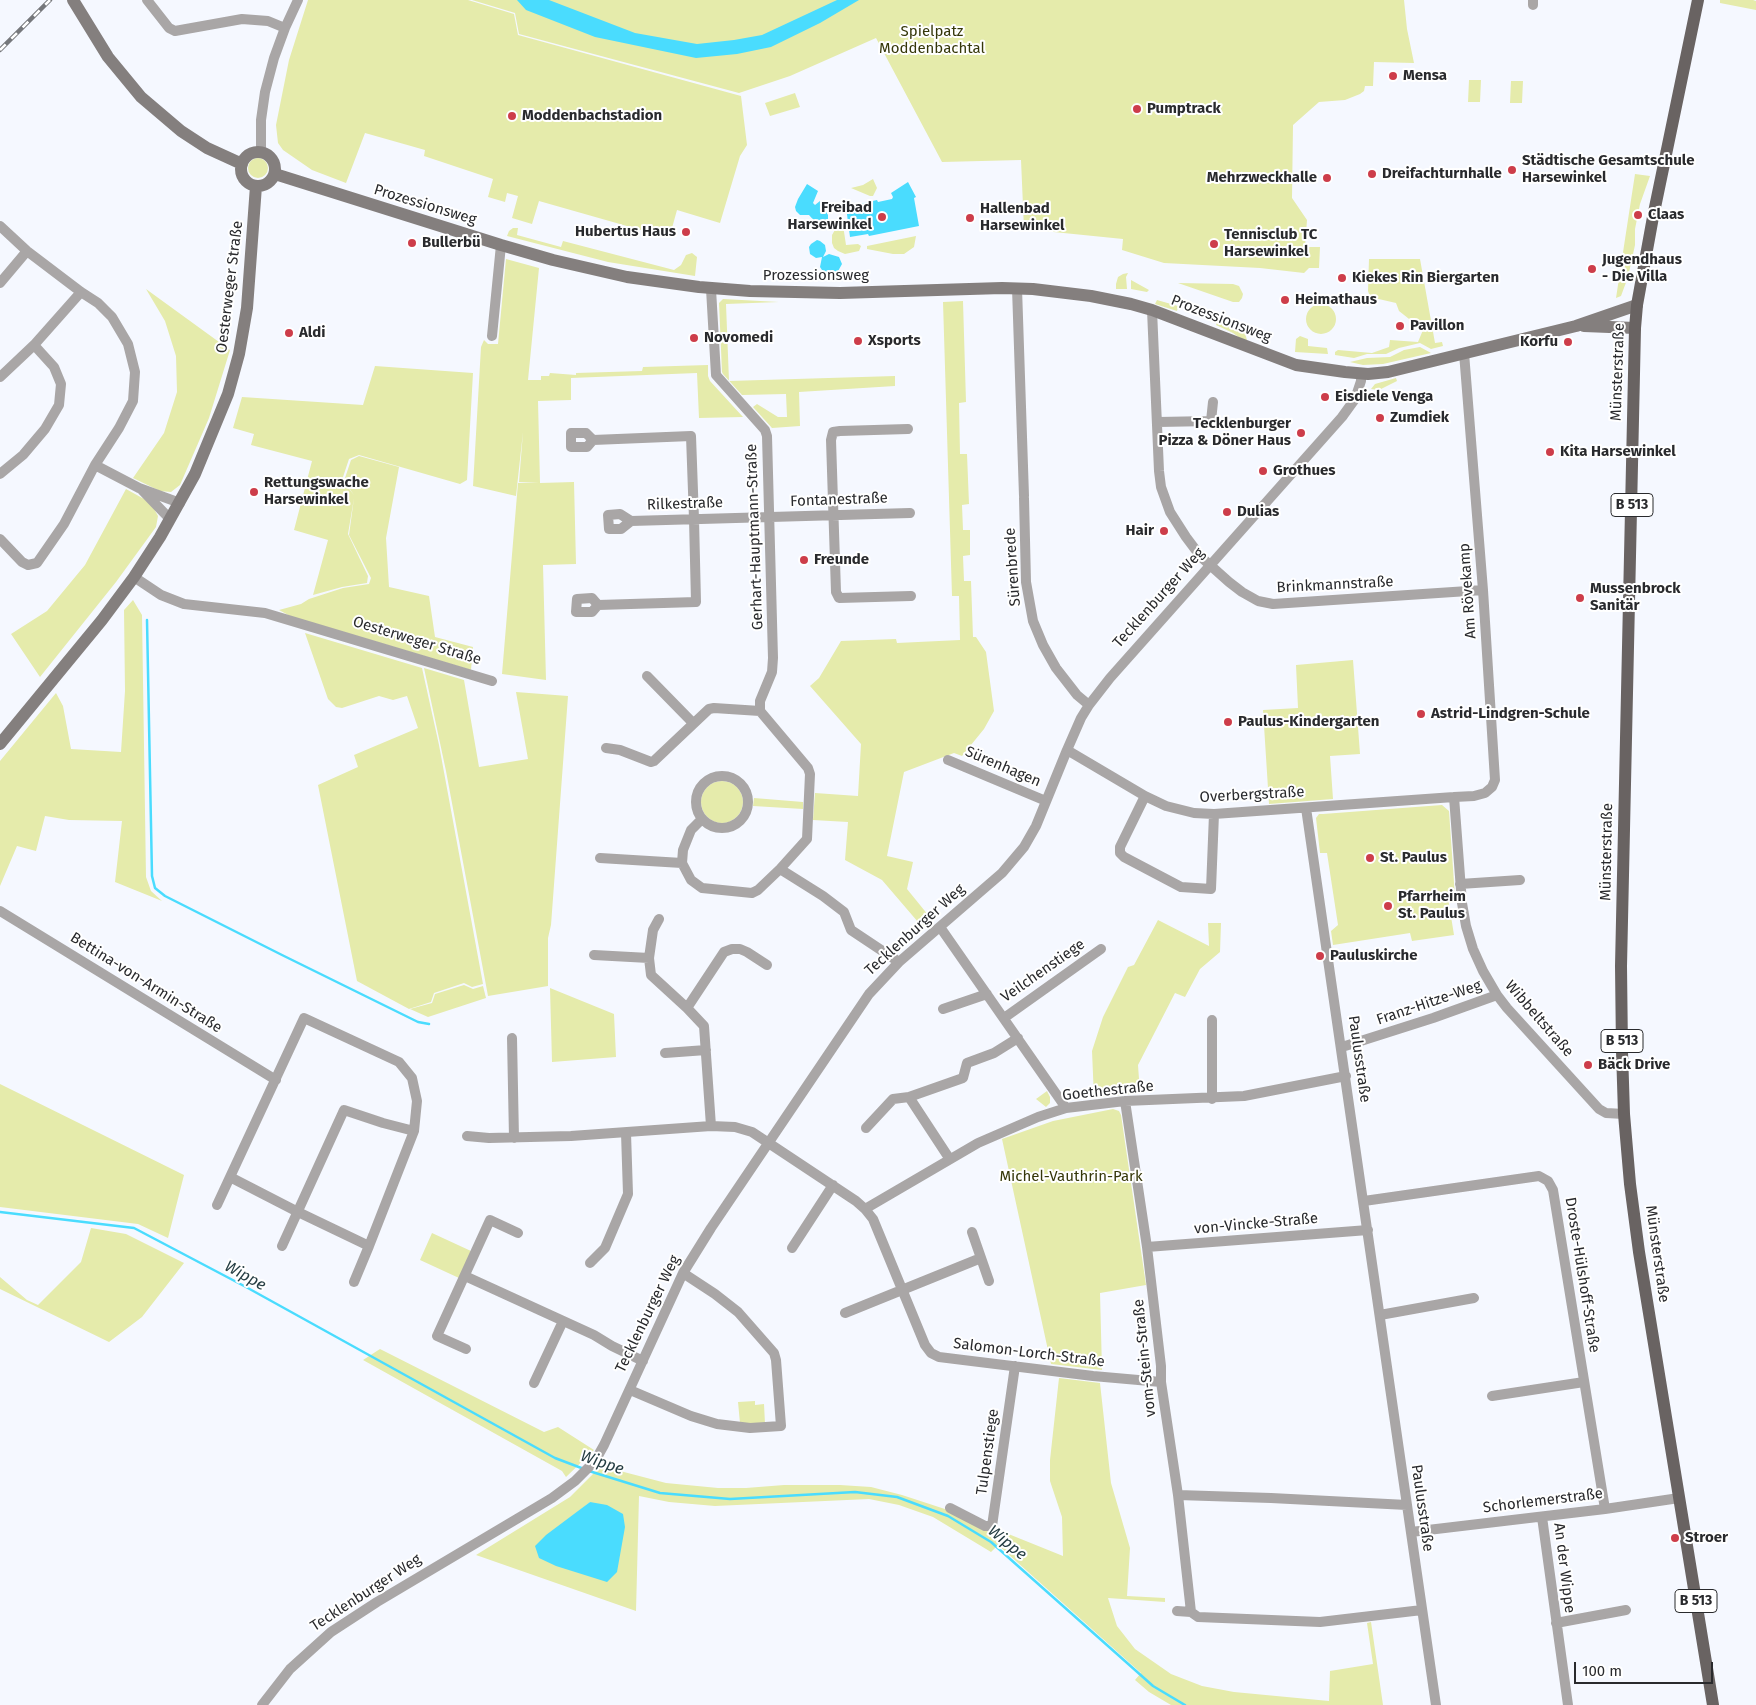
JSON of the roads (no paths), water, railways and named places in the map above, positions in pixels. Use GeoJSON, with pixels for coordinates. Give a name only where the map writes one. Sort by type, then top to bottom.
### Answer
{"type":"FeatureCollection","features":[{"type":"Feature","properties":{"kind":"main road","name":"Münsterstraße"},"geometry":{"type":"LineString","coordinates":[[1698,0],[1653,217],[1637,305],[1635,328],[1621,966],[1624,1114],[1630,1184],[1678,1498],[1713,1705]]}},
{"type":"Feature","properties":{"kind":"street"},"geometry":{"type":"LineString","coordinates":[[73,0],[108,57],[141,97],[160,115],[187,135],[207,148],[242,164]]}},
{"type":"Feature","properties":{"kind":"street"},"geometry":{"type":"LineString","coordinates":[[146,0],[169,28],[175,32],[242,20],[268,21],[285,28]]}},
{"type":"Feature","properties":{"kind":"street"},"geometry":{"type":"LineString","coordinates":[[261,152],[261,120],[265,92],[274,58],[298,0]]}},
{"type":"Feature","properties":{"kind":"street"},"geometry":{"type":"LineString","coordinates":[[253,152],[261,152],[270,156],[275,164],[274,174],[264,185],[256,186],[244,178],[241,171],[242,164],[246,157],[253,152]]}},
{"type":"Feature","properties":{"kind":"street","name":"Prozessionsweg"},"geometry":{"type":"LineString","coordinates":[[274,174],[501,246],[599,271],[651,281],[712,289],[789,293],[1017,288],[1105,298],[1152,310],[1296,365],[1361,374]]}},
{"type":"Feature","properties":{"kind":"street","name":"Oesterweger Straße"},"geometry":{"type":"LineString","coordinates":[[0,744],[102,620],[134,577],[190,484],[228,394],[239,354],[246,308],[256,186]]}},
{"type":"Feature","properties":{"kind":"street"},"geometry":{"type":"LineString","coordinates":[[0,226],[27,251],[98,303],[112,317],[128,344],[135,372],[133,401],[119,428],[95,465],[64,524],[37,562],[28,565],[22,562],[0,539]]}},
{"type":"Feature","properties":{"kind":"street"},"geometry":{"type":"LineString","coordinates":[[492,336],[501,246]]}},
{"type":"Feature","properties":{"kind":"street"},"geometry":{"type":"LineString","coordinates":[[0,283],[27,251]]}},
{"type":"Feature","properties":{"kind":"street","name":"Sürenbrede"},"geometry":{"type":"LineString","coordinates":[[1017,288],[1026,582],[1033,622],[1043,645],[1056,668],[1076,695],[1089,705]]}},
{"type":"Feature","properties":{"kind":"street","name":"Gerhart-Hauptmann-Straße"},"geometry":{"type":"LineString","coordinates":[[712,289],[716,375],[765,430],[767,436],[773,658],[772,672],[760,701],[760,711]]}},
{"type":"Feature","properties":{"kind":"street"},"geometry":{"type":"LineString","coordinates":[[0,377],[34,345],[81,292]]}},
{"type":"Feature","properties":{"kind":"street"},"geometry":{"type":"LineString","coordinates":[[1361,374],[1388,372],[1576,326],[1637,305]]}},
{"type":"Feature","properties":{"kind":"street","name":"Brinkmannstraße"},"geometry":{"type":"LineString","coordinates":[[1152,310],[1159,471],[1165,501],[1186,537],[1210,566],[1242,592],[1258,600],[1273,604],[1483,590]]}},
{"type":"Feature","properties":{"kind":"street"},"geometry":{"type":"LineString","coordinates":[[1576,326],[1635,328]]}},
{"type":"Feature","properties":{"kind":"street"},"geometry":{"type":"LineString","coordinates":[[0,474],[23,455],[45,429],[59,405],[61,384],[54,367],[34,345]]}},
{"type":"Feature","properties":{"kind":"street","name":"Am Rövekamp"},"geometry":{"type":"LineString","coordinates":[[1454,798],[1474,796],[1485,792],[1492,787],[1495,780],[1483,590],[1464,353]]}},
{"type":"Feature","properties":{"kind":"street","name":"Tecklenburger Weg"},"geometry":{"type":"LineString","coordinates":[[262,1705],[290,1669],[331,1632],[377,1602],[552,1498],[575,1481],[595,1461],[630,1390],[683,1273],[869,994],[899,962],[1002,873],[1024,847],[1036,826],[1081,718],[1089,705],[1110,678],[1346,411],[1359,390],[1361,374]]}},
{"type":"Feature","properties":{"kind":"street"},"geometry":{"type":"LineString","coordinates":[[1158,422],[1211,421],[1213,402]]}},
{"type":"Feature","properties":{"kind":"street"},"geometry":{"type":"LineString","coordinates":[[908,429],[833,432],[831,440],[836,592],[839,598],[911,596]]}},
{"type":"Feature","properties":{"kind":"street"},"geometry":{"type":"LineString","coordinates":[[593,440],[691,436],[694,519],[696,602],[598,605]]}},
{"type":"Feature","properties":{"kind":"street"},"geometry":{"type":"LineString","coordinates":[[95,465],[139,488],[180,503]]}},
{"type":"Feature","properties":{"kind":"street"},"geometry":{"type":"LineString","coordinates":[[139,488],[170,519]]}},
{"type":"Feature","properties":{"kind":"street","name":"Fontanestraße"},"geometry":{"type":"LineString","coordinates":[[770,516],[910,513]]}},
{"type":"Feature","properties":{"kind":"street","name":"Rilkestraße"},"geometry":{"type":"LineString","coordinates":[[631,521],[770,516]]}},
{"type":"Feature","properties":{"kind":"street","name":"Oesterweger Straße"},"geometry":{"type":"LineString","coordinates":[[134,577],[161,595],[184,604],[265,613],[492,681]]}},
{"type":"Feature","properties":{"kind":"street"},"geometry":{"type":"LineString","coordinates":[[647,676],[693,723]]}},
{"type":"Feature","properties":{"kind":"street"},"geometry":{"type":"LineString","coordinates":[[606,748],[620,750],[651,762],[705,712],[714,708],[760,711],[808,768],[810,774],[807,839],[780,869],[752,894],[702,888],[691,880],[682,863],[682,850],[686,840],[691,830],[702,819]]}},
{"type":"Feature","properties":{"kind":"street","name":"Overbergstraße"},"geometry":{"type":"LineString","coordinates":[[1067,750],[1145,796],[1180,811],[1214,814],[1454,798]]}},
{"type":"Feature","properties":{"kind":"street","name":"Sürenhagen"},"geometry":{"type":"LineString","coordinates":[[948,760],[1046,801]]}},
{"type":"Feature","properties":{"kind":"street"},"geometry":{"type":"LineString","coordinates":[[718,777],[727,777],[735,780],[742,786],[748,802],[742,819],[727,828],[709,825],[702,819],[696,802],[702,785],[718,777]]}},
{"type":"Feature","properties":{"kind":"street"},"geometry":{"type":"LineString","coordinates":[[1145,796],[1120,847],[1120,853],[1124,857],[1181,886],[1211,889],[1214,814]]}},
{"type":"Feature","properties":{"kind":"street","name":"Wibbeltstraße"},"geometry":{"type":"LineString","coordinates":[[1454,798],[1460,884],[1466,926],[1473,949],[1497,995],[1599,1109],[1606,1113],[1624,1114]]}},
{"type":"Feature","properties":{"kind":"street","name":"Paulusstraße"},"geometry":{"type":"LineString","coordinates":[[1306,808],[1436,1705]]}},
{"type":"Feature","properties":{"kind":"street"},"geometry":{"type":"LineString","coordinates":[[600,858],[682,863]]}},
{"type":"Feature","properties":{"kind":"street"},"geometry":{"type":"LineString","coordinates":[[780,869],[823,896],[844,912],[851,930],[899,962]]}},
{"type":"Feature","properties":{"kind":"street"},"geometry":{"type":"LineString","coordinates":[[1460,884],[1520,880]]}},
{"type":"Feature","properties":{"kind":"street","name":"Bettina-von-Armin-Straße"},"geometry":{"type":"LineString","coordinates":[[0,911],[276,1080]]}},
{"type":"Feature","properties":{"kind":"street"},"geometry":{"type":"LineString","coordinates":[[658,919],[653,930],[649,958],[651,975],[688,1008],[704,1026],[711,1126]]}},
{"type":"Feature","properties":{"kind":"street"},"geometry":{"type":"LineString","coordinates":[[940,927],[1066,1108]]}},
{"type":"Feature","properties":{"kind":"street"},"geometry":{"type":"LineString","coordinates":[[688,1008],[724,952],[740,949],[767,965]]}},
{"type":"Feature","properties":{"kind":"street","name":"Veilchenstiege"},"geometry":{"type":"LineString","coordinates":[[1004,1018],[1100,949]]}},
{"type":"Feature","properties":{"kind":"street"},"geometry":{"type":"LineString","coordinates":[[594,955],[649,958]]}},
{"type":"Feature","properties":{"kind":"street"},"geometry":{"type":"LineString","coordinates":[[943,1009],[986,994]]}},
{"type":"Feature","properties":{"kind":"street","name":"Franz-Hitze-Weg"},"geometry":{"type":"LineString","coordinates":[[1342,1048],[1497,995]]}},
{"type":"Feature","properties":{"kind":"street"},"geometry":{"type":"LineString","coordinates":[[217,1205],[304,1018],[399,1062],[412,1078],[417,1101],[414,1131],[354,1282]]}},
{"type":"Feature","properties":{"kind":"street"},"geometry":{"type":"LineString","coordinates":[[1212,1020],[1212,1098]]}},
{"type":"Feature","properties":{"kind":"street"},"geometry":{"type":"LineString","coordinates":[[512,1038],[514,1138]]}},
{"type":"Feature","properties":{"kind":"street"},"geometry":{"type":"LineString","coordinates":[[866,1128],[893,1099],[909,1096],[963,1078],[967,1063],[994,1053],[1018,1038]]}},
{"type":"Feature","properties":{"kind":"street"},"geometry":{"type":"LineString","coordinates":[[665,1053],[706,1050]]}},
{"type":"Feature","properties":{"kind":"street","name":"Goethestraße"},"geometry":{"type":"LineString","coordinates":[[865,1209],[978,1142],[1015,1126],[1066,1108],[1125,1101],[1244,1096],[1346,1076]]}},
{"type":"Feature","properties":{"kind":"street"},"geometry":{"type":"LineString","coordinates":[[909,1096],[949,1158]]}},
{"type":"Feature","properties":{"kind":"street","name":"vom-Stein-Straße"},"geometry":{"type":"LineString","coordinates":[[1125,1101],[1147,1248],[1161,1366],[1161,1382],[1178,1495],[1191,1612]]}},
{"type":"Feature","properties":{"kind":"street"},"geometry":{"type":"LineString","coordinates":[[282,1246],[344,1110],[383,1124],[414,1131]]}},
{"type":"Feature","properties":{"kind":"street","name":"Salomon-Lorch-Straße"},"geometry":{"type":"LineString","coordinates":[[467,1136],[514,1138],[626,1133],[711,1126],[744,1129],[769,1142],[856,1200],[865,1209],[872,1218],[925,1345],[931,1353],[939,1357],[1093,1376],[1161,1382]]}},
{"type":"Feature","properties":{"kind":"street"},"geometry":{"type":"LineString","coordinates":[[590,1263],[604,1248],[628,1194],[626,1133]]}},
{"type":"Feature","properties":{"kind":"street","name":"Droste-Hülshoff-Straße"},"geometry":{"type":"LineString","coordinates":[[1364,1201],[1539,1176],[1548,1181],[1553,1190],[1605,1509]]}},
{"type":"Feature","properties":{"kind":"street"},"geometry":{"type":"LineString","coordinates":[[230,1177],[369,1246]]}},
{"type":"Feature","properties":{"kind":"street"},"geometry":{"type":"LineString","coordinates":[[792,1248],[833,1185]]}},
{"type":"Feature","properties":{"kind":"street"},"geometry":{"type":"LineString","coordinates":[[466,1348],[437,1336],[490,1220],[518,1233]]}},
{"type":"Feature","properties":{"kind":"street","name":"von-Vincke-Straße"},"geometry":{"type":"LineString","coordinates":[[1147,1248],[1368,1230]]}},
{"type":"Feature","properties":{"kind":"street"},"geometry":{"type":"LineString","coordinates":[[972,1232],[989,1281]]}},
{"type":"Feature","properties":{"kind":"street"},"geometry":{"type":"LineString","coordinates":[[845,1312],[981,1258]]}},
{"type":"Feature","properties":{"kind":"street"},"geometry":{"type":"LineString","coordinates":[[630,1390],[691,1416],[717,1424],[750,1428],[781,1426],[774,1353],[738,1312],[716,1294],[683,1273]]}},
{"type":"Feature","properties":{"kind":"street"},"geometry":{"type":"LineString","coordinates":[[465,1276],[643,1360]]}},
{"type":"Feature","properties":{"kind":"street"},"geometry":{"type":"LineString","coordinates":[[1380,1316],[1474,1298]]}},
{"type":"Feature","properties":{"kind":"street"},"geometry":{"type":"LineString","coordinates":[[534,1383],[563,1321]]}},
{"type":"Feature","properties":{"kind":"street","name":"Tulpenstiege"},"geometry":{"type":"LineString","coordinates":[[950,1508],[985,1526],[992,1526],[1015,1366]]}},
{"type":"Feature","properties":{"kind":"street"},"geometry":{"type":"LineString","coordinates":[[1492,1396],[1584,1382]]}},
{"type":"Feature","properties":{"kind":"street"},"geometry":{"type":"LineString","coordinates":[[1178,1495],[1407,1505]]}},
{"type":"Feature","properties":{"kind":"street","name":"Schorlemerstraße"},"geometry":{"type":"LineString","coordinates":[[1411,1532],[1605,1509],[1678,1498]]}},
{"type":"Feature","properties":{"kind":"street","name":"An der Wippe"},"geometry":{"type":"LineString","coordinates":[[1542,1517],[1568,1705]]}},
{"type":"Feature","properties":{"kind":"street"},"geometry":{"type":"LineString","coordinates":[[1177,1611],[1191,1612],[1198,1617],[1320,1622],[1422,1610]]}},
{"type":"Feature","properties":{"kind":"street","name":"An der Wippe"},"geometry":{"type":"LineString","coordinates":[[1556,1624],[1626,1610]]}},
{"type":"Feature","properties":{"kind":"water"},"geometry":{"type":"Polygon","coordinates":[[[517,0],[549,0],[635,33],[697,44],[762,35],[837,0],[859,0],[820,23],[771,47],[737,54],[696,58],[595,37],[526,10],[517,0]]]}},
{"type":"Feature","properties":{"kind":"water","name":"Freibad Harsewinkel"},"geometry":{"type":"Polygon","coordinates":[[[908,182],[916,197],[914,198],[919,226],[869,236],[868,234],[850,237],[846,207],[877,200],[878,202],[892,199],[891,193],[908,182]]]}},
{"type":"Feature","properties":{"kind":"water"},"geometry":{"type":"Polygon","coordinates":[[[807,184],[818,191],[813,203],[815,205],[820,201],[828,215],[825,224],[818,225],[809,215],[800,215],[796,211],[795,207],[798,199],[807,184]]]}},
{"type":"Feature","properties":{"kind":"water"},"geometry":{"type":"Polygon","coordinates":[[[817,240],[825,245],[826,251],[823,257],[829,254],[839,257],[842,264],[837,273],[830,276],[824,273],[820,267],[822,257],[816,258],[810,254],[809,247],[817,240]]]}},
{"type":"Feature","properties":{"kind":"water"},"geometry":{"type":"Polygon","coordinates":[[[590,1502],[607,1505],[623,1514],[625,1527],[617,1572],[607,1582],[556,1566],[539,1558],[535,1546],[546,1535],[590,1502]]]}},
{"type":"Feature","properties":{"kind":"waterway"},"geometry":{"type":"LineString","coordinates":[[147,620],[152,876],[155,888],[165,896],[282,955],[418,1022],[429,1024]]}},
{"type":"Feature","properties":{"kind":"waterway","name":"Wippe"},"geometry":{"type":"LineString","coordinates":[[0,1212],[134,1228],[246,1287],[555,1458],[584,1469]]}},
{"type":"Feature","properties":{"kind":"waterway","name":"Wippe"},"geometry":{"type":"LineString","coordinates":[[589,1471],[660,1493],[730,1499],[855,1492],[897,1497],[948,1516],[991,1542],[1153,1686],[1185,1705]]}},
{"type":"Feature","properties":{"kind":"railway"},"geometry":{"type":"LineString","coordinates":[[0,50],[50,0]]}},
{"type":"Feature","properties":{"kind":"place","name":"Mensa"},"geometry":{"type":"Point","coordinates":[1393,76]}},
{"type":"Feature","properties":{"kind":"place","name":"Pumptrack"},"geometry":{"type":"Point","coordinates":[1137,109]}},
{"type":"Feature","properties":{"kind":"place","name":"Moddenbachstadion"},"geometry":{"type":"Point","coordinates":[512,116]}},
{"type":"Feature","properties":{"kind":"place","name":"Städtische Gesamtschule Harsewinkel"},"geometry":{"type":"Point","coordinates":[1512,170]}},
{"type":"Feature","properties":{"kind":"place","name":"Dreifachturnhalle"},"geometry":{"type":"Point","coordinates":[1372,174]}},
{"type":"Feature","properties":{"kind":"place","name":"Mehrzweckhalle"},"geometry":{"type":"Point","coordinates":[1327,178]}},
{"type":"Feature","properties":{"kind":"place","name":"Claas"},"geometry":{"type":"Point","coordinates":[1638,215]}},
{"type":"Feature","properties":{"kind":"place","name":"Freibad Harsewinkel"},"geometry":{"type":"Point","coordinates":[882,217]}},
{"type":"Feature","properties":{"kind":"place","name":"Hallenbad Harsewinkel"},"geometry":{"type":"Point","coordinates":[970,218]}},
{"type":"Feature","properties":{"kind":"place","name":"Hubertus Haus"},"geometry":{"type":"Point","coordinates":[686,232]}},
{"type":"Feature","properties":{"kind":"place","name":"Bullerbü"},"geometry":{"type":"Point","coordinates":[412,243]}},
{"type":"Feature","properties":{"kind":"place","name":"Tennisclub TC Harsewinkel"},"geometry":{"type":"Point","coordinates":[1214,244]}},
{"type":"Feature","properties":{"kind":"place","name":"Jugendhaus - Die Villa"},"geometry":{"type":"Point","coordinates":[1592,269]}},
{"type":"Feature","properties":{"kind":"place","name":"Kiekes Rin Biergarten"},"geometry":{"type":"Point","coordinates":[1342,278]}},
{"type":"Feature","properties":{"kind":"place","name":"Heimathaus"},"geometry":{"type":"Point","coordinates":[1285,300]}},
{"type":"Feature","properties":{"kind":"place","name":"Pavillon"},"geometry":{"type":"Point","coordinates":[1400,326]}},
{"type":"Feature","properties":{"kind":"place","name":"Aldi"},"geometry":{"type":"Point","coordinates":[289,333]}},
{"type":"Feature","properties":{"kind":"place","name":"Novomedi"},"geometry":{"type":"Point","coordinates":[694,338]}},
{"type":"Feature","properties":{"kind":"place","name":"Xsports"},"geometry":{"type":"Point","coordinates":[858,341]}},
{"type":"Feature","properties":{"kind":"place","name":"Korfu"},"geometry":{"type":"Point","coordinates":[1568,342]}},
{"type":"Feature","properties":{"kind":"place","name":"Eisdiele Venga"},"geometry":{"type":"Point","coordinates":[1325,397]}},
{"type":"Feature","properties":{"kind":"place","name":"Zumdiek"},"geometry":{"type":"Point","coordinates":[1380,418]}},
{"type":"Feature","properties":{"kind":"place","name":"Tecklenburger Pizza & Döner Haus"},"geometry":{"type":"Point","coordinates":[1301,433]}},
{"type":"Feature","properties":{"kind":"place","name":"Kita Harsewinkel"},"geometry":{"type":"Point","coordinates":[1550,452]}},
{"type":"Feature","properties":{"kind":"place","name":"Grothues"},"geometry":{"type":"Point","coordinates":[1263,471]}},
{"type":"Feature","properties":{"kind":"place","name":"Rettungswache Harsewinkel"},"geometry":{"type":"Point","coordinates":[254,492]}},
{"type":"Feature","properties":{"kind":"place","name":"Dulias"},"geometry":{"type":"Point","coordinates":[1227,512]}},
{"type":"Feature","properties":{"kind":"place","name":"Hair"},"geometry":{"type":"Point","coordinates":[1164,531]}},
{"type":"Feature","properties":{"kind":"place","name":"Freunde"},"geometry":{"type":"Point","coordinates":[804,560]}},
{"type":"Feature","properties":{"kind":"place","name":"Mussenbrock Sanitär"},"geometry":{"type":"Point","coordinates":[1580,598]}},
{"type":"Feature","properties":{"kind":"place","name":"Astrid-Lindgren-Schule"},"geometry":{"type":"Point","coordinates":[1421,714]}},
{"type":"Feature","properties":{"kind":"place","name":"Paulus-Kindergarten"},"geometry":{"type":"Point","coordinates":[1228,722]}},
{"type":"Feature","properties":{"kind":"place","name":"St. Paulus"},"geometry":{"type":"Point","coordinates":[1370,858]}},
{"type":"Feature","properties":{"kind":"place","name":"Pfarrheim St. Paulus"},"geometry":{"type":"Point","coordinates":[1388,906]}},
{"type":"Feature","properties":{"kind":"place","name":"Pauluskirche"},"geometry":{"type":"Point","coordinates":[1320,956]}},
{"type":"Feature","properties":{"kind":"place","name":"Bäck Drive"},"geometry":{"type":"Point","coordinates":[1588,1065]}},
{"type":"Feature","properties":{"kind":"place","name":"Stroer"},"geometry":{"type":"Point","coordinates":[1675,1538]}},
{"type":"Feature","properties":{"kind":"park label","name":"Spielpatz Moddenbachtal"},"geometry":{"type":"Point","coordinates":[932,40]}},
{"type":"Feature","properties":{"kind":"park label","name":"Michel-Vauthrin-Park"},"geometry":{"type":"Point","coordinates":[1071,1177]}}]}
